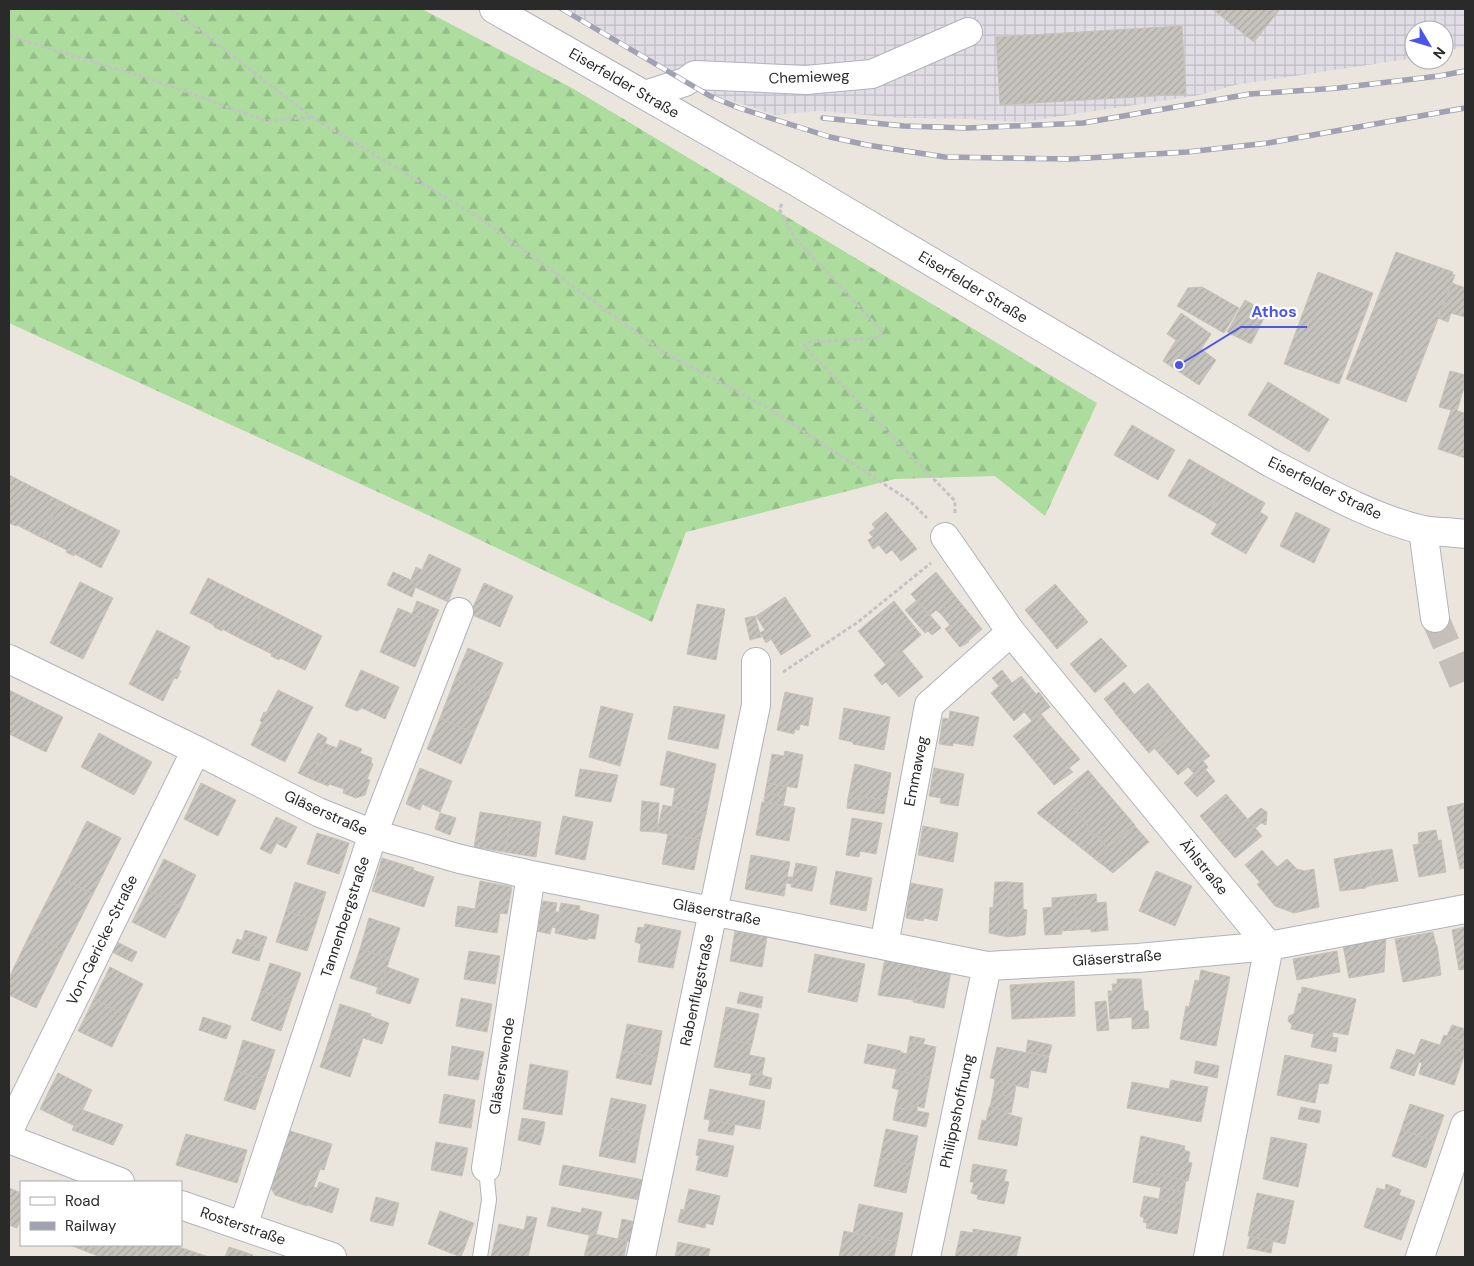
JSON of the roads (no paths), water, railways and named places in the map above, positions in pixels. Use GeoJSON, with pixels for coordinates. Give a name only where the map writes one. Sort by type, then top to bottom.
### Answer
{"type":"FeatureCollection","features":[{"type":"Feature","properties":{"kind":"street","name":"Eiserfelder Straße"},"geometry":{"type":"LineString","coordinates":[[507,12],[1271,463],[1334,496],[1382,516],[1423,530],[1465,534]]}},
{"type":"Feature","properties":{"kind":"street","name":"Chemieweg"},"geometry":{"type":"LineString","coordinates":[[645,95],[685,82],[694,75],[806,80],[872,74],[968,32]]}},
{"type":"Feature","properties":{"kind":"street"},"geometry":{"type":"LineString","coordinates":[[1423,530],[1435,618]]}},
{"type":"Feature","properties":{"kind":"street","name":"Ählstraße"},"geometry":{"type":"LineString","coordinates":[[945,537],[1011,632],[1269,946]]}},
{"type":"Feature","properties":{"kind":"street","name":"Tannenbergstraße"},"geometry":{"type":"LineString","coordinates":[[243,1226],[373,834],[459,612]]}},
{"type":"Feature","properties":{"kind":"street","name":"Emmaweg"},"geometry":{"type":"LineString","coordinates":[[884,945],[929,705],[1011,632]]}},
{"type":"Feature","properties":{"kind":"street","name":"Gläserstraße"},"geometry":{"type":"LineString","coordinates":[[9,659],[318,812],[373,834],[460,860],[987,966],[1138,958],[1269,946],[1465,908]]}},
{"type":"Feature","properties":{"kind":"street","name":"Rabenflugstraße"},"geometry":{"type":"LineString","coordinates":[[642,1257],[756,705],[756,662]]}},
{"type":"Feature","properties":{"kind":"street","name":"Von-Gericke-Straße"},"geometry":{"type":"LineString","coordinates":[[9,1130],[196,750]]}},
{"type":"Feature","properties":{"kind":"street","name":"Gläserswende"},"geometry":{"type":"LineString","coordinates":[[486,1168],[531,875]]}},
{"type":"Feature","properties":{"kind":"street"},"geometry":{"type":"LineString","coordinates":[[1208,1257],[1269,946]]}},
{"type":"Feature","properties":{"kind":"street","name":"Philippshoffnung"},"geometry":{"type":"LineString","coordinates":[[926,1257],[987,966]]}},
{"type":"Feature","properties":{"kind":"street"},"geometry":{"type":"LineString","coordinates":[[1420,1257],[1465,1125]]}},
{"type":"Feature","properties":{"kind":"street"},"geometry":{"type":"LineString","coordinates":[[9,1139],[117,1181]]}},
{"type":"Feature","properties":{"kind":"street","name":"Rosterstraße"},"geometry":{"type":"LineString","coordinates":[[182,1205],[332,1257]]}},
{"type":"Feature","properties":{"kind":"lane","name":"Gläserswende"},"geometry":{"type":"LineString","coordinates":[[480,1257],[489,1200],[486,1168]]}},
{"type":"Feature","properties":{"kind":"tunnel"},"geometry":{"type":"LineString","coordinates":[[1435,618],[1465,688]]}},
{"type":"Feature","properties":{"kind":"railway"},"geometry":{"type":"LineString","coordinates":[[562,9],[710,96],[739,108],[830,137],[867,145],[945,157],[1071,159],[1187,152],[1268,143],[1465,108]]}},
{"type":"Feature","properties":{"kind":"railway"},"geometry":{"type":"LineString","coordinates":[[823,118],[904,126],[967,128],[1083,123],[1250,94],[1338,88],[1439,76],[1465,71]]}},
{"type":"Feature","properties":{"kind":"place","name":"Athos"},"geometry":{"type":"Point","coordinates":[1179,365]}}]}
